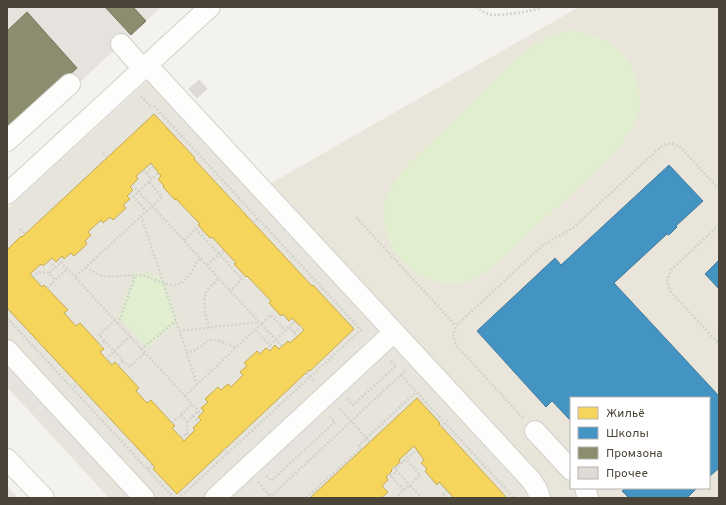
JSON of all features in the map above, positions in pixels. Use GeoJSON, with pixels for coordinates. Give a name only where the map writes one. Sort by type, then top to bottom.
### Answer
{"type":"FeatureCollection","features":[{"type":"Feature","properties":{"kind":"street"},"geometry":{"type":"LineString","coordinates":[[7,194],[145,67],[202,10]]}},
{"type":"Feature","properties":{"kind":"street"},"geometry":{"type":"LineString","coordinates":[[121,44],[145,67],[531,480],[537,489],[540,498]]}},
{"type":"Feature","properties":{"kind":"street"},"geometry":{"type":"LineString","coordinates":[[7,140],[70,84]]}},
{"type":"Feature","properties":{"kind":"street"},"geometry":{"type":"LineString","coordinates":[[215,498],[394,332]]}},
{"type":"Feature","properties":{"kind":"street"},"geometry":{"type":"LineString","coordinates":[[7,350],[144,498]]}},
{"type":"Feature","properties":{"kind":"street"},"geometry":{"type":"LineString","coordinates":[[536,432],[570,469]]}},
{"type":"Feature","properties":{"kind":"street"},"geometry":{"type":"LineString","coordinates":[[7,459],[44,498]]}},
{"type":"Feature","properties":{"kind":"path"},"geometry":{"type":"LineString","coordinates":[[476,7],[481,11],[492,15],[533,11],[542,7]]}},
{"type":"Feature","properties":{"kind":"path"},"geometry":{"type":"LineString","coordinates":[[154,106],[361,330],[179,498]]}},
{"type":"Feature","properties":{"kind":"path"},"geometry":{"type":"LineString","coordinates":[[536,432],[456,345],[453,336],[456,326],[544,245],[573,228],[662,146],[671,143],[680,147],[719,189]]}},
{"type":"Feature","properties":{"kind":"path"},"geometry":{"type":"LineString","coordinates":[[103,153],[108,158]]}},
{"type":"Feature","properties":{"kind":"path"},"geometry":{"type":"LineString","coordinates":[[146,173],[154,166]]}},
{"type":"Feature","properties":{"kind":"path"},"geometry":{"type":"LineString","coordinates":[[143,170],[152,179]]}},
{"type":"Feature","properties":{"kind":"path"},"geometry":{"type":"LineString","coordinates":[[133,197],[158,173]]}},
{"type":"Feature","properties":{"kind":"path"},"geometry":{"type":"LineString","coordinates":[[75,277],[162,197],[148,182]]}},
{"type":"Feature","properties":{"kind":"path"},"geometry":{"type":"LineString","coordinates":[[132,185],[282,346]]}},
{"type":"Feature","properties":{"kind":"path"},"geometry":{"type":"LineString","coordinates":[[130,193],[146,211]]}},
{"type":"Feature","properties":{"kind":"path"},"geometry":{"type":"LineString","coordinates":[[140,216],[197,384]]}},
{"type":"Feature","properties":{"kind":"path"},"geometry":{"type":"LineString","coordinates":[[356,217],[456,326]]}},
{"type":"Feature","properties":{"kind":"path"},"geometry":{"type":"LineString","coordinates":[[719,225],[671,270],[667,281],[670,291],[719,344]]}},
{"type":"Feature","properties":{"kind":"path"},"geometry":{"type":"LineString","coordinates":[[20,229],[25,234]]}},
{"type":"Feature","properties":{"kind":"path"},"geometry":{"type":"LineString","coordinates":[[184,240],[196,229],[234,270],[242,279],[230,291]]}},
{"type":"Feature","properties":{"kind":"path"},"geometry":{"type":"LineString","coordinates":[[204,239],[208,236]]}},
{"type":"Feature","properties":{"kind":"path"},"geometry":{"type":"LineString","coordinates":[[207,265],[224,250]]}},
{"type":"Feature","properties":{"kind":"path"},"geometry":{"type":"LineString","coordinates":[[86,267],[102,276],[145,276],[163,283],[178,284],[190,275],[193,267],[200,258]]}},
{"type":"Feature","properties":{"kind":"path"},"geometry":{"type":"LineString","coordinates":[[50,261],[55,267]]}},
{"type":"Feature","properties":{"kind":"path"},"geometry":{"type":"LineString","coordinates":[[49,273],[60,261],[201,414]]}},
{"type":"Feature","properties":{"kind":"path"},"geometry":{"type":"LineString","coordinates":[[234,270],[237,267]]}},
{"type":"Feature","properties":{"kind":"path"},"geometry":{"type":"LineString","coordinates":[[35,269],[38,272],[49,273],[56,280]]}},
{"type":"Feature","properties":{"kind":"path"},"geometry":{"type":"LineString","coordinates":[[47,288],[67,269]]}},
{"type":"Feature","properties":{"kind":"path"},"geometry":{"type":"LineString","coordinates":[[33,277],[38,272]]}},
{"type":"Feature","properties":{"kind":"path"},"geometry":{"type":"LineString","coordinates":[[118,324],[135,276]]}},
{"type":"Feature","properties":{"kind":"path"},"geometry":{"type":"LineString","coordinates":[[209,328],[204,312],[205,295],[207,290],[219,278]]}},
{"type":"Feature","properties":{"kind":"path"},"geometry":{"type":"LineString","coordinates":[[328,302],[332,298]]}},
{"type":"Feature","properties":{"kind":"path"},"geometry":{"type":"LineString","coordinates":[[184,396],[272,315],[285,330]]}},
{"type":"Feature","properties":{"kind":"path"},"geometry":{"type":"LineString","coordinates":[[7,318],[174,498]]}},
{"type":"Feature","properties":{"kind":"path"},"geometry":{"type":"LineString","coordinates":[[115,320],[99,335],[129,367],[145,353]]}},
{"type":"Feature","properties":{"kind":"path"},"geometry":{"type":"LineString","coordinates":[[141,349],[176,321]]}},
{"type":"Feature","properties":{"kind":"path"},"geometry":{"type":"LineString","coordinates":[[179,331],[259,322]]}},
{"type":"Feature","properties":{"kind":"path"},"geometry":{"type":"LineString","coordinates":[[270,345],[295,322]]}},
{"type":"Feature","properties":{"kind":"path"},"geometry":{"type":"LineString","coordinates":[[294,333],[302,326]]}},
{"type":"Feature","properties":{"kind":"path"},"geometry":{"type":"LineString","coordinates":[[289,327],[297,336]]}},
{"type":"Feature","properties":{"kind":"path"},"geometry":{"type":"LineString","coordinates":[[256,330],[272,348]]}},
{"type":"Feature","properties":{"kind":"path"},"geometry":{"type":"LineString","coordinates":[[106,359],[130,336]]}},
{"type":"Feature","properties":{"kind":"path"},"geometry":{"type":"LineString","coordinates":[[186,353],[196,350],[208,341],[213,340],[217,340],[236,348]]}},
{"type":"Feature","properties":{"kind":"path"},"geometry":{"type":"LineString","coordinates":[[100,346],[105,341]]}},
{"type":"Feature","properties":{"kind":"path"},"geometry":{"type":"LineString","coordinates":[[257,482],[265,475],[271,481],[335,422],[328,416],[347,399],[353,405],[396,366],[378,347]]}},
{"type":"Feature","properties":{"kind":"path"},"geometry":{"type":"LineString","coordinates":[[262,487],[271,497],[419,359]]}},
{"type":"Feature","properties":{"kind":"path"},"geometry":{"type":"LineString","coordinates":[[118,365],[123,361]]}},
{"type":"Feature","properties":{"kind":"path"},"geometry":{"type":"LineString","coordinates":[[306,373],[310,377]]}},
{"type":"Feature","properties":{"kind":"path"},"geometry":{"type":"LineString","coordinates":[[401,375],[514,498]]}},
{"type":"Feature","properties":{"kind":"path"},"geometry":{"type":"LineString","coordinates":[[306,498],[361,448],[359,445],[416,392]]}},
{"type":"Feature","properties":{"kind":"path"},"geometry":{"type":"LineString","coordinates":[[172,423],[192,404]]}},
{"type":"Feature","properties":{"kind":"path"},"geometry":{"type":"LineString","coordinates":[[341,410],[370,442]]}},
{"type":"Feature","properties":{"kind":"path"},"geometry":{"type":"LineString","coordinates":[[187,422],[198,411]]}},
{"type":"Feature","properties":{"kind":"path"},"geometry":{"type":"LineString","coordinates":[[180,415],[187,422],[188,434],[181,438]]}},
{"type":"Feature","properties":{"kind":"path"},"geometry":{"type":"LineString","coordinates":[[193,416],[199,422]]}},
{"type":"Feature","properties":{"kind":"path"},"geometry":{"type":"LineString","coordinates":[[224,449],[228,453]]}},
{"type":"Feature","properties":{"kind":"path"},"geometry":{"type":"LineString","coordinates":[[404,490],[390,475],[416,450]]}},
{"type":"Feature","properties":{"kind":"path"},"geometry":{"type":"LineString","coordinates":[[406,453],[409,456]]}},
{"type":"Feature","properties":{"kind":"path"},"geometry":{"type":"LineString","coordinates":[[395,498],[420,475],[406,459]]}},
{"type":"Feature","properties":{"kind":"path"},"geometry":{"type":"LineString","coordinates":[[147,470],[152,465]]}},
{"type":"Feature","properties":{"kind":"path"},"geometry":{"type":"LineString","coordinates":[[395,469],[422,498]]}},
{"type":"Feature","properties":{"kind":"path"},"geometry":{"type":"LineString","coordinates":[[440,498],[447,491]]}},
{"type":"Feature","properties":{"kind":"shaded area"},"geometry":{"type":"Polygon","coordinates":[[[7,7],[161,7],[7,149],[7,7]]]}},
{"type":"Feature","properties":{"kind":"shaded area"},"geometry":{"type":"Polygon","coordinates":[[[579,7],[719,7],[719,498],[557,498],[268,185],[579,7]]]}},
{"type":"Feature","properties":{"kind":"shaded area"},"geometry":{"type":"Polygon","coordinates":[[[160,69],[557,498],[109,498],[7,387],[7,209],[160,69]]]}},
{"type":"Feature","properties":{"kind":"shaded area"},"geometry":{"type":"Polygon","coordinates":[[[7,362],[98,461],[88,470],[7,382],[7,362]]]}},
{"type":"Feature","properties":{"kind":"shaded area"},"geometry":{"type":"Polygon","coordinates":[[[317,414],[326,424],[271,475],[262,465],[317,414]]]}},
{"type":"Feature","properties":{"kind":"shaded area"},"geometry":{"type":"Polygon","coordinates":[[[7,486],[18,498],[7,498],[7,486]]]}},
{"type":"Feature","properties":{"kind":"green space"},"geometry":{"type":"Polygon","coordinates":[[[572,30],[596,37],[609,43],[624,55],[634,72],[640,100],[635,123],[628,135],[611,157],[497,263],[482,274],[466,282],[448,283],[430,279],[413,270],[395,253],[386,232],[384,217],[385,203],[388,193],[396,179],[406,166],[520,55],[544,39],[572,30]]]}},
{"type":"Feature","properties":{"kind":"green space"},"geometry":{"type":"Polygon","coordinates":[[[134,273],[149,273],[164,279],[179,322],[147,348],[118,316],[134,273]]]}},
{"type":"Feature","properties":{"kind":"building: Жильё"},"geometry":{"type":"Polygon","coordinates":[[[154,114],[312,286],[313,285],[354,329],[177,494],[153,469],[155,467],[7,308],[7,250],[21,236],[22,237],[154,114]],[[151,163],[136,176],[138,179],[130,187],[133,190],[127,196],[130,199],[123,205],[126,208],[113,220],[110,217],[103,223],[101,220],[88,232],[91,235],[85,241],[87,244],[74,256],[71,253],[64,259],[62,256],[56,262],[52,258],[43,266],[41,264],[30,274],[42,287],[44,285],[68,310],[64,313],[76,326],[80,323],[104,349],[100,352],[112,365],[115,362],[139,388],[136,391],[147,403],[151,400],[175,426],[172,428],[184,441],[195,430],[193,428],[201,420],[198,417],[204,411],[201,408],[208,402],[205,399],[218,387],[221,390],[228,384],[231,387],[243,375],[240,372],[247,366],[244,363],[257,351],[260,354],[266,348],[270,351],[275,345],[279,349],[288,341],[290,343],[304,330],[292,318],[289,321],[283,314],[281,316],[269,303],[271,301],[247,276],[246,277],[234,264],[236,263],[212,237],[210,238],[208,236],[198,225],[200,224],[163,187],[164,186],[158,179],[161,176],[151,163]]]}},
{"type":"Feature","properties":{"kind":"building: Жильё"},"geometry":{"type":"Polygon","coordinates":[[[417,398],[507,498],[454,498],[439,482],[437,485],[425,471],[427,469],[421,463],[424,460],[414,446],[399,460],[400,462],[386,477],[388,480],[382,486],[388,492],[381,498],[310,498],[417,398]]]}},
{"type":"Feature","properties":{"kind":"building: Школы"},"geometry":{"type":"Polygon","coordinates":[[[669,165],[703,201],[676,226],[677,227],[669,235],[667,234],[614,283],[719,396],[719,468],[710,476],[710,397],[570,397],[570,420],[552,401],[546,407],[477,331],[555,258],[561,265],[669,165]]]}},
{"type":"Feature","properties":{"kind":"building: Школы"},"geometry":{"type":"Polygon","coordinates":[[[719,260],[719,289],[705,274],[719,260]]]}},
{"type":"Feature","properties":{"kind":"building: Школы"},"geometry":{"type":"Polygon","coordinates":[[[625,489],[696,489],[687,498],[629,498],[622,491],[625,489]]]}},
{"type":"Feature","properties":{"kind":"building: Промзона"},"geometry":{"type":"Polygon","coordinates":[[[105,7],[133,7],[146,21],[131,35],[105,7]]]}},
{"type":"Feature","properties":{"kind":"building: Промзона"},"geometry":{"type":"Polygon","coordinates":[[[27,12],[77,68],[7,132],[7,31],[27,12]]]}},
{"type":"Feature","properties":{"kind":"building: Прочее"},"geometry":{"type":"Polygon","coordinates":[[[199,80],[207,89],[197,98],[189,89],[199,80]]]}}]}
